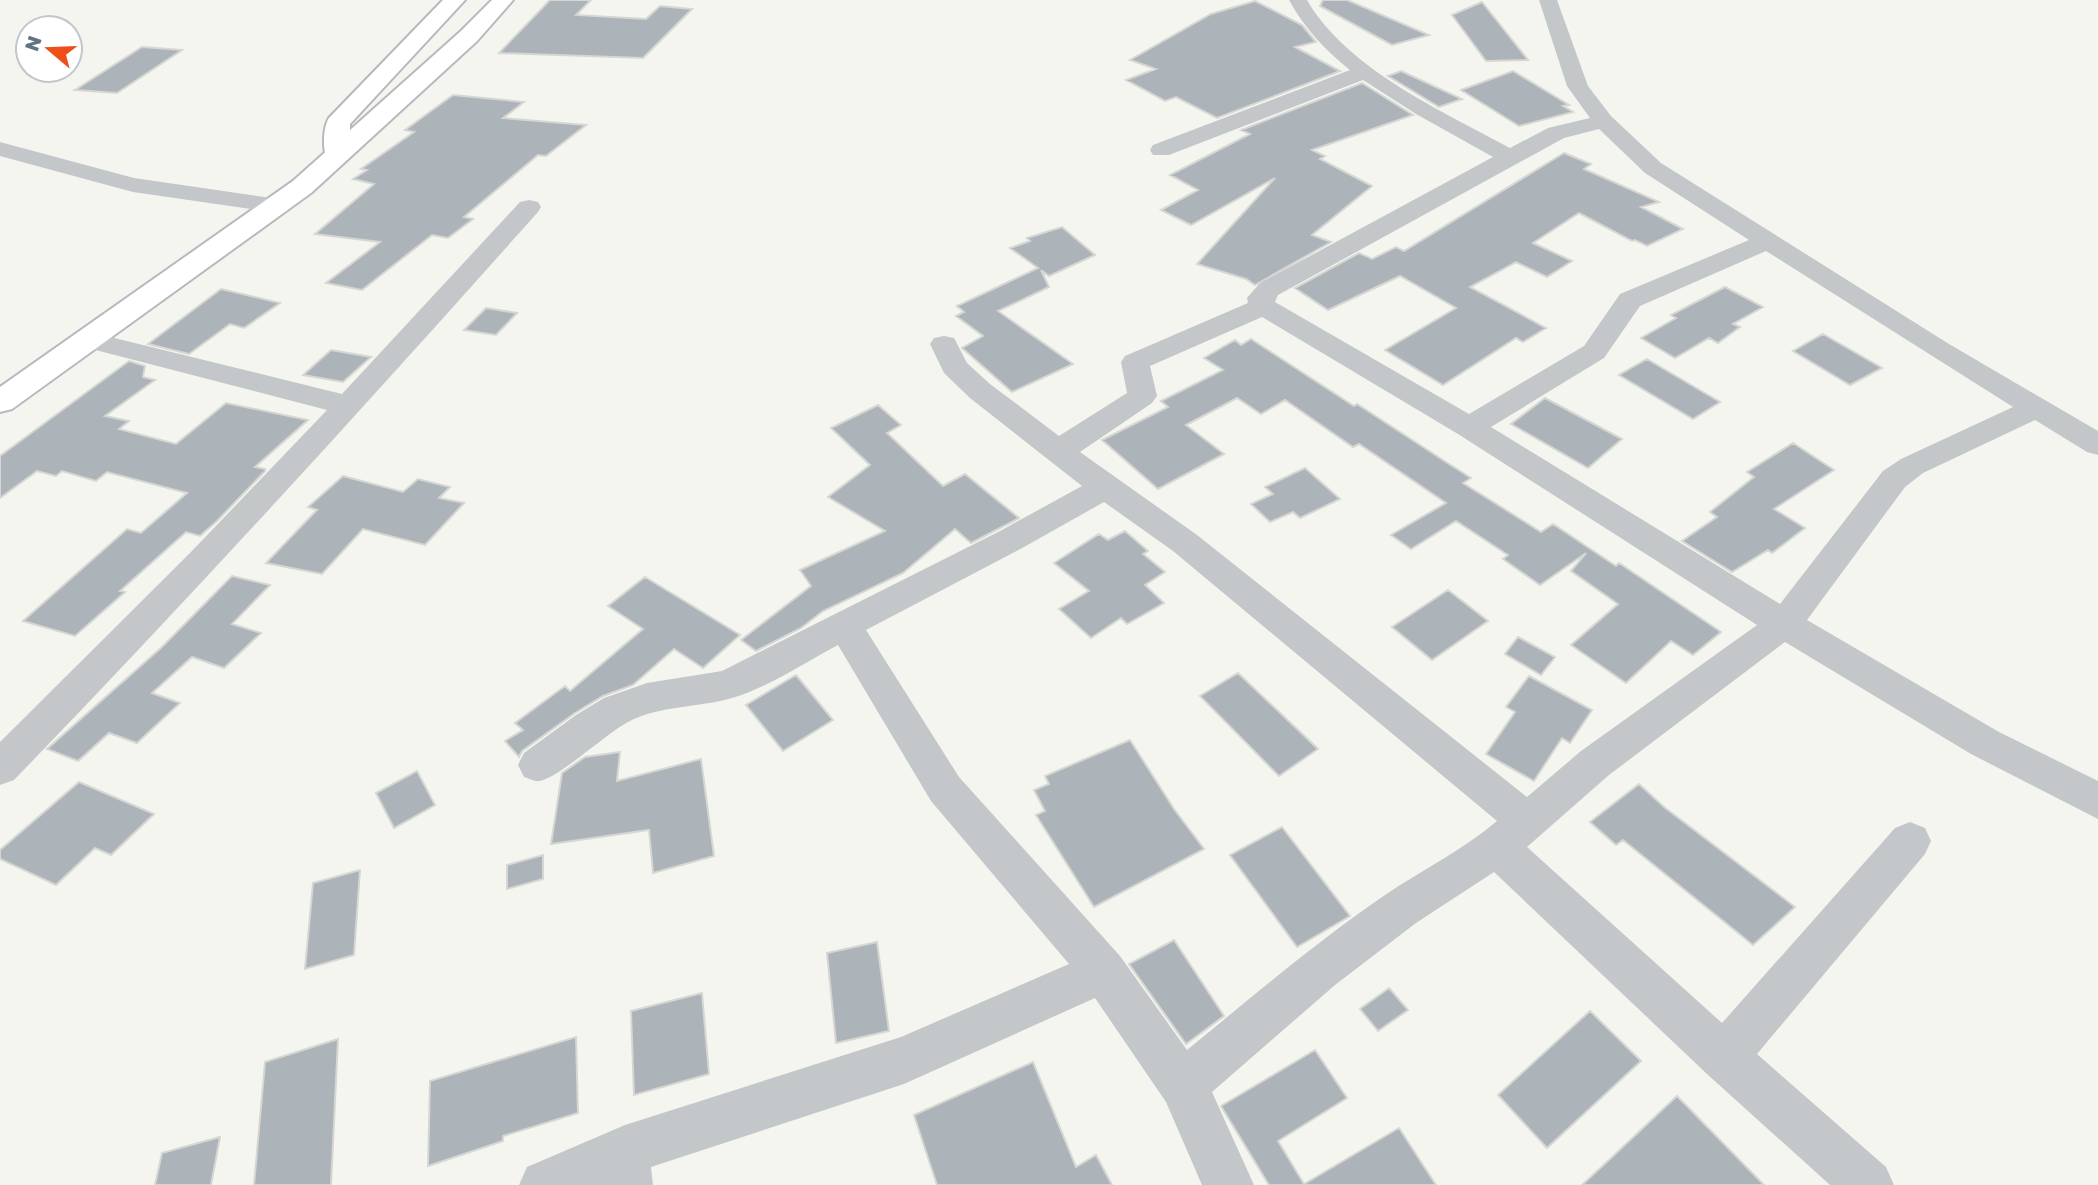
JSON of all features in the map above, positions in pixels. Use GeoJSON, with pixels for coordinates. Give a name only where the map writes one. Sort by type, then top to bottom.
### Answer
{"type":"FeatureCollection","features":[{"type":"Feature","properties":{"kind":"main road"},"geometry":{"type":"LineString","coordinates":[[337,155],[338,123],[455,0]]}},
{"type":"Feature","properties":{"kind":"main road"},"geometry":{"type":"LineString","coordinates":[[0,402],[278,206],[468,36],[503,0]]}},
{"type":"Feature","properties":{"kind":"street"},"geometry":{"type":"LineString","coordinates":[[1298,0],[1309,22],[1364,72],[1510,157]]}},
{"type":"Feature","properties":{"kind":"street"},"geometry":{"type":"LineString","coordinates":[[1548,0],[1578,86],[1603,121],[1653,168],[2098,445]]}},
{"type":"Feature","properties":{"kind":"street"},"geometry":{"type":"LineString","coordinates":[[1161,150],[1364,72]]}},
{"type":"Feature","properties":{"kind":"street"},"geometry":{"type":"LineString","coordinates":[[1603,121],[1556,133],[1510,157],[1269,289],[1260,298],[1263,306],[1469,427],[1784,624],[1985,743],[2098,801]]}},
{"type":"Feature","properties":{"kind":"street"},"geometry":{"type":"LineString","coordinates":[[0,149],[133,185],[278,206]]}},
{"type":"Feature","properties":{"kind":"street"},"geometry":{"type":"LineString","coordinates":[[0,768],[128,640],[350,405],[529,207]]}},
{"type":"Feature","properties":{"kind":"street"},"geometry":{"type":"LineString","coordinates":[[1469,427],[1594,352],[1630,300],[1768,241]]}},
{"type":"Feature","properties":{"kind":"street"},"geometry":{"type":"LineString","coordinates":[[1059,452],[1142,396],[1135,362],[1263,306]]}},
{"type":"Feature","properties":{"kind":"street"},"geometry":{"type":"LineString","coordinates":[[90,340],[350,405]]}},
{"type":"Feature","properties":{"kind":"street"},"geometry":{"type":"LineString","coordinates":[[944,344],[954,367],[971,383],[1105,487],[1185,543],[1513,834],[1724,1057],[1868,1185]]}},
{"type":"Feature","properties":{"kind":"street"},"geometry":{"type":"LineString","coordinates":[[1183,1085],[1319,970],[1401,909],[1513,834],[1595,763],[1784,624],[1894,480],[1912,466],[2036,408]]}},
{"type":"Feature","properties":{"kind":"street"},"geometry":{"type":"LineString","coordinates":[[538,765],[601,717],[646,698],[712,690],[732,683],[1012,540],[1105,487]]}},
{"type":"Feature","properties":{"kind":"street"},"geometry":{"type":"LineString","coordinates":[[844,625],[945,789],[1104,971],[1183,1085],[1228,1185]]}},
{"type":"Feature","properties":{"kind":"street"},"geometry":{"type":"LineString","coordinates":[[1724,1057],[1910,841]]}},
{"type":"Feature","properties":{"kind":"street"},"geometry":{"type":"LineString","coordinates":[[545,1185],[626,1168],[904,1059],[1104,971]]}},
{"type":"Feature","properties":{"kind":"building"},"geometry":{"type":"Polygon","coordinates":[[[550,0],[591,0],[576,15],[646,19],[660,6],[692,9],[643,58],[499,53],[550,0]]]}},
{"type":"Feature","properties":{"kind":"building"},"geometry":{"type":"Polygon","coordinates":[[[1323,0],[1347,0],[1429,35],[1392,45],[1320,6],[1323,0]]]}},
{"type":"Feature","properties":{"kind":"building"},"geometry":{"type":"Polygon","coordinates":[[[1255,1],[1302,25],[1316,42],[1295,47],[1340,71],[1217,118],[1176,97],[1165,101],[1126,80],[1156,69],[1130,60],[1211,14],[1255,1]]]}},
{"type":"Feature","properties":{"kind":"building"},"geometry":{"type":"Polygon","coordinates":[[[1482,2],[1528,60],[1486,61],[1452,15],[1482,2]]]}},
{"type":"Feature","properties":{"kind":"building"},"geometry":{"type":"Polygon","coordinates":[[[142,47],[182,50],[117,93],[75,90],[142,47]]]}},
{"type":"Feature","properties":{"kind":"building"},"geometry":{"type":"Polygon","coordinates":[[[1401,71],[1462,99],[1439,107],[1388,76],[1401,71]]]}},
{"type":"Feature","properties":{"kind":"building"},"geometry":{"type":"Polygon","coordinates":[[[1513,71],[1569,105],[1563,106],[1573,112],[1519,126],[1461,90],[1513,71]]]}},
{"type":"Feature","properties":{"kind":"building"},"geometry":{"type":"Polygon","coordinates":[[[1362,83],[1413,115],[1312,150],[1325,156],[1320,159],[1372,186],[1312,235],[1331,242],[1255,285],[1246,279],[1197,264],[1275,178],[1191,225],[1161,210],[1198,190],[1170,175],[1250,134],[1241,130],[1362,83]]]}},
{"type":"Feature","properties":{"kind":"building"},"geometry":{"type":"Polygon","coordinates":[[[453,95],[524,102],[503,118],[586,125],[546,156],[538,155],[464,217],[473,219],[448,238],[432,235],[362,290],[326,283],[380,242],[315,234],[374,184],[353,179],[367,170],[361,169],[414,132],[405,130],[453,95]]]}},
{"type":"Feature","properties":{"kind":"building"},"geometry":{"type":"Polygon","coordinates":[[[1564,153],[1591,164],[1584,169],[1659,202],[1641,207],[1683,229],[1647,246],[1579,213],[1533,243],[1572,261],[1547,277],[1516,262],[1470,287],[1546,328],[1523,342],[1516,338],[1443,385],[1385,350],[1456,308],[1400,276],[1328,310],[1295,288],[1359,253],[1372,259],[1396,247],[1404,251],[1564,153]]]}},
{"type":"Feature","properties":{"kind":"building"},"geometry":{"type":"Polygon","coordinates":[[[1062,227],[1095,255],[1049,276],[1041,270],[1049,287],[998,311],[1073,364],[1012,392],[962,348],[983,336],[956,316],[964,312],[957,306],[1038,268],[1010,248],[1030,241],[1027,238],[1062,227]]]}},
{"type":"Feature","properties":{"kind":"building"},"geometry":{"type":"Polygon","coordinates":[[[1725,287],[1763,307],[1733,324],[1740,327],[1718,343],[1709,338],[1675,358],[1641,338],[1676,318],[1671,315],[1725,287]]]}},
{"type":"Feature","properties":{"kind":"building"},"geometry":{"type":"Polygon","coordinates":[[[221,289],[280,303],[244,328],[230,324],[189,354],[148,344],[221,289]]]}},
{"type":"Feature","properties":{"kind":"building"},"geometry":{"type":"Polygon","coordinates":[[[486,308],[517,313],[496,335],[464,330],[486,308]]]}},
{"type":"Feature","properties":{"kind":"building"},"geometry":{"type":"Polygon","coordinates":[[[1823,334],[1882,368],[1850,385],[1793,351],[1823,334]]]}},
{"type":"Feature","properties":{"kind":"building"},"geometry":{"type":"Polygon","coordinates":[[[1251,339],[1471,478],[1463,483],[1541,532],[1553,524],[1616,566],[1619,563],[1721,632],[1693,655],[1671,641],[1626,683],[1571,645],[1618,604],[1571,571],[1586,553],[1540,585],[1503,559],[1508,555],[1456,521],[1411,549],[1391,535],[1446,503],[1359,444],[1353,447],[1285,400],[1261,414],[1237,398],[1186,425],[1224,454],[1158,489],[1102,440],[1168,407],[1161,401],[1223,370],[1204,358],[1235,340],[1241,345],[1251,339]]]}},
{"type":"Feature","properties":{"kind":"building"},"geometry":{"type":"Polygon","coordinates":[[[331,350],[371,357],[343,382],[303,375],[331,350]]]}},
{"type":"Feature","properties":{"kind":"building"},"geometry":{"type":"Polygon","coordinates":[[[1647,359],[1720,402],[1693,419],[1619,375],[1647,359]]]}},
{"type":"Feature","properties":{"kind":"building"},"geometry":{"type":"Polygon","coordinates":[[[129,361],[145,366],[143,377],[155,380],[105,416],[129,421],[119,429],[176,444],[226,403],[308,420],[255,467],[265,471],[217,521],[200,536],[186,532],[75,636],[23,621],[127,529],[141,533],[187,493],[107,472],[96,481],[62,471],[56,476],[37,471],[0,498],[0,456],[129,361]]]}},
{"type":"Feature","properties":{"kind":"building"},"geometry":{"type":"Polygon","coordinates":[[[1545,398],[1622,439],[1588,468],[1511,424],[1545,398]]]}},
{"type":"Feature","properties":{"kind":"building"},"geometry":{"type":"Polygon","coordinates":[[[878,405],[901,425],[887,433],[943,486],[965,474],[1019,518],[971,543],[955,529],[903,573],[823,611],[801,628],[756,651],[741,640],[811,586],[800,570],[885,531],[828,497],[870,465],[831,428],[878,405]]]}},
{"type":"Feature","properties":{"kind":"building"},"geometry":{"type":"Polygon","coordinates":[[[1793,443],[1834,470],[1774,509],[1805,528],[1772,553],[1768,550],[1732,572],[1682,541],[1717,517],[1710,512],[1754,477],[1747,472],[1793,443]]]}},
{"type":"Feature","properties":{"kind":"building"},"geometry":{"type":"Polygon","coordinates":[[[1305,468],[1340,499],[1300,518],[1293,512],[1270,522],[1251,504],[1273,494],[1265,487],[1305,468]]]}},
{"type":"Feature","properties":{"kind":"building"},"geometry":{"type":"Polygon","coordinates":[[[343,476],[403,492],[418,479],[450,487],[439,498],[464,503],[425,545],[363,529],[322,574],[266,563],[317,510],[308,507],[343,476]]]}},
{"type":"Feature","properties":{"kind":"building"},"geometry":{"type":"Polygon","coordinates":[[[1125,531],[1148,551],[1143,554],[1165,572],[1145,585],[1164,603],[1127,624],[1121,618],[1091,638],[1059,609],[1089,591],[1054,563],[1099,534],[1108,540],[1125,531]]]}},
{"type":"Feature","properties":{"kind":"building"},"geometry":{"type":"Polygon","coordinates":[[[232,576],[270,585],[232,624],[261,633],[224,668],[192,657],[152,693],[180,703],[137,743],[109,733],[78,761],[47,749],[162,647],[232,576]]]}},
{"type":"Feature","properties":{"kind":"building"},"geometry":{"type":"Polygon","coordinates":[[[645,577],[740,635],[703,668],[674,649],[633,685],[603,696],[575,713],[522,751],[519,757],[505,741],[523,730],[515,723],[565,686],[570,691],[643,629],[608,606],[645,577]]]}},
{"type":"Feature","properties":{"kind":"building"},"geometry":{"type":"Polygon","coordinates":[[[1448,590],[1488,621],[1432,660],[1392,627],[1448,590]]]}},
{"type":"Feature","properties":{"kind":"building"},"geometry":{"type":"Polygon","coordinates":[[[1518,637],[1555,657],[1541,675],[1505,654],[1518,637]]]}},
{"type":"Feature","properties":{"kind":"building"},"geometry":{"type":"Polygon","coordinates":[[[1238,673],[1318,749],[1279,776],[1200,696],[1238,673]]]}},
{"type":"Feature","properties":{"kind":"building"},"geometry":{"type":"Polygon","coordinates":[[[796,675],[833,720],[783,751],[746,705],[796,675]]]}},
{"type":"Feature","properties":{"kind":"building"},"geometry":{"type":"Polygon","coordinates":[[[1529,676],[1592,710],[1570,743],[1562,738],[1534,781],[1486,754],[1515,712],[1506,707],[1529,676]]]}},
{"type":"Feature","properties":{"kind":"building"},"geometry":{"type":"Polygon","coordinates":[[[1130,740],[1174,809],[1204,849],[1094,907],[1036,815],[1045,811],[1034,790],[1049,784],[1045,776],[1130,740]]]}},
{"type":"Feature","properties":{"kind":"building"},"geometry":{"type":"Polygon","coordinates":[[[620,752],[617,781],[701,759],[714,856],[653,873],[649,830],[551,844],[562,773],[585,757],[620,752]]]}},
{"type":"Feature","properties":{"kind":"building"},"geometry":{"type":"Polygon","coordinates":[[[417,771],[435,805],[394,828],[376,793],[417,771]]]}},
{"type":"Feature","properties":{"kind":"building"},"geometry":{"type":"Polygon","coordinates":[[[79,782],[154,814],[111,855],[95,848],[56,885],[0,859],[0,850],[79,782]]]}},
{"type":"Feature","properties":{"kind":"building"},"geometry":{"type":"Polygon","coordinates":[[[1639,784],[1664,807],[1795,907],[1753,945],[1623,840],[1616,845],[1590,822],[1639,784]]]}},
{"type":"Feature","properties":{"kind":"building"},"geometry":{"type":"Polygon","coordinates":[[[1282,827],[1350,916],[1297,947],[1230,855],[1282,827]]]}},
{"type":"Feature","properties":{"kind":"building"},"geometry":{"type":"Polygon","coordinates":[[[543,855],[543,879],[507,889],[507,865],[543,855]]]}},
{"type":"Feature","properties":{"kind":"building"},"geometry":{"type":"Polygon","coordinates":[[[360,870],[354,955],[305,969],[313,883],[360,870]]]}},
{"type":"Feature","properties":{"kind":"building"},"geometry":{"type":"Polygon","coordinates":[[[1174,940],[1224,1016],[1186,1044],[1129,964],[1174,940]]]}},
{"type":"Feature","properties":{"kind":"building"},"geometry":{"type":"Polygon","coordinates":[[[877,942],[889,1031],[836,1043],[827,953],[877,942]]]}},
{"type":"Feature","properties":{"kind":"building"},"geometry":{"type":"Polygon","coordinates":[[[1389,988],[1408,1010],[1378,1031],[1360,1009],[1389,988]]]}},
{"type":"Feature","properties":{"kind":"building"},"geometry":{"type":"Polygon","coordinates":[[[702,993],[709,1074],[634,1095],[631,1011],[702,993]]]}},
{"type":"Feature","properties":{"kind":"building"},"geometry":{"type":"Polygon","coordinates":[[[1590,1011],[1641,1061],[1547,1148],[1498,1095],[1590,1011]]]}},
{"type":"Feature","properties":{"kind":"building"},"geometry":{"type":"Polygon","coordinates":[[[576,1037],[578,1113],[503,1136],[503,1141],[428,1166],[430,1081],[576,1037]]]}},
{"type":"Feature","properties":{"kind":"building"},"geometry":{"type":"Polygon","coordinates":[[[338,1039],[331,1185],[254,1185],[265,1062],[338,1039]]]}},
{"type":"Feature","properties":{"kind":"building"},"geometry":{"type":"Polygon","coordinates":[[[1315,1050],[1347,1098],[1278,1141],[1304,1184],[1399,1128],[1436,1185],[1269,1185],[1221,1106],[1315,1050]]]}},
{"type":"Feature","properties":{"kind":"building"},"geometry":{"type":"Polygon","coordinates":[[[1033,1062],[1076,1167],[1096,1155],[1112,1185],[937,1185],[914,1115],[1033,1062]]]}},
{"type":"Feature","properties":{"kind":"building"},"geometry":{"type":"Polygon","coordinates":[[[1677,1096],[1764,1185],[1582,1185],[1609,1160],[1677,1096]]]}},
{"type":"Feature","properties":{"kind":"building"},"geometry":{"type":"Polygon","coordinates":[[[220,1137],[211,1185],[155,1185],[162,1153],[220,1137]]]}}]}
